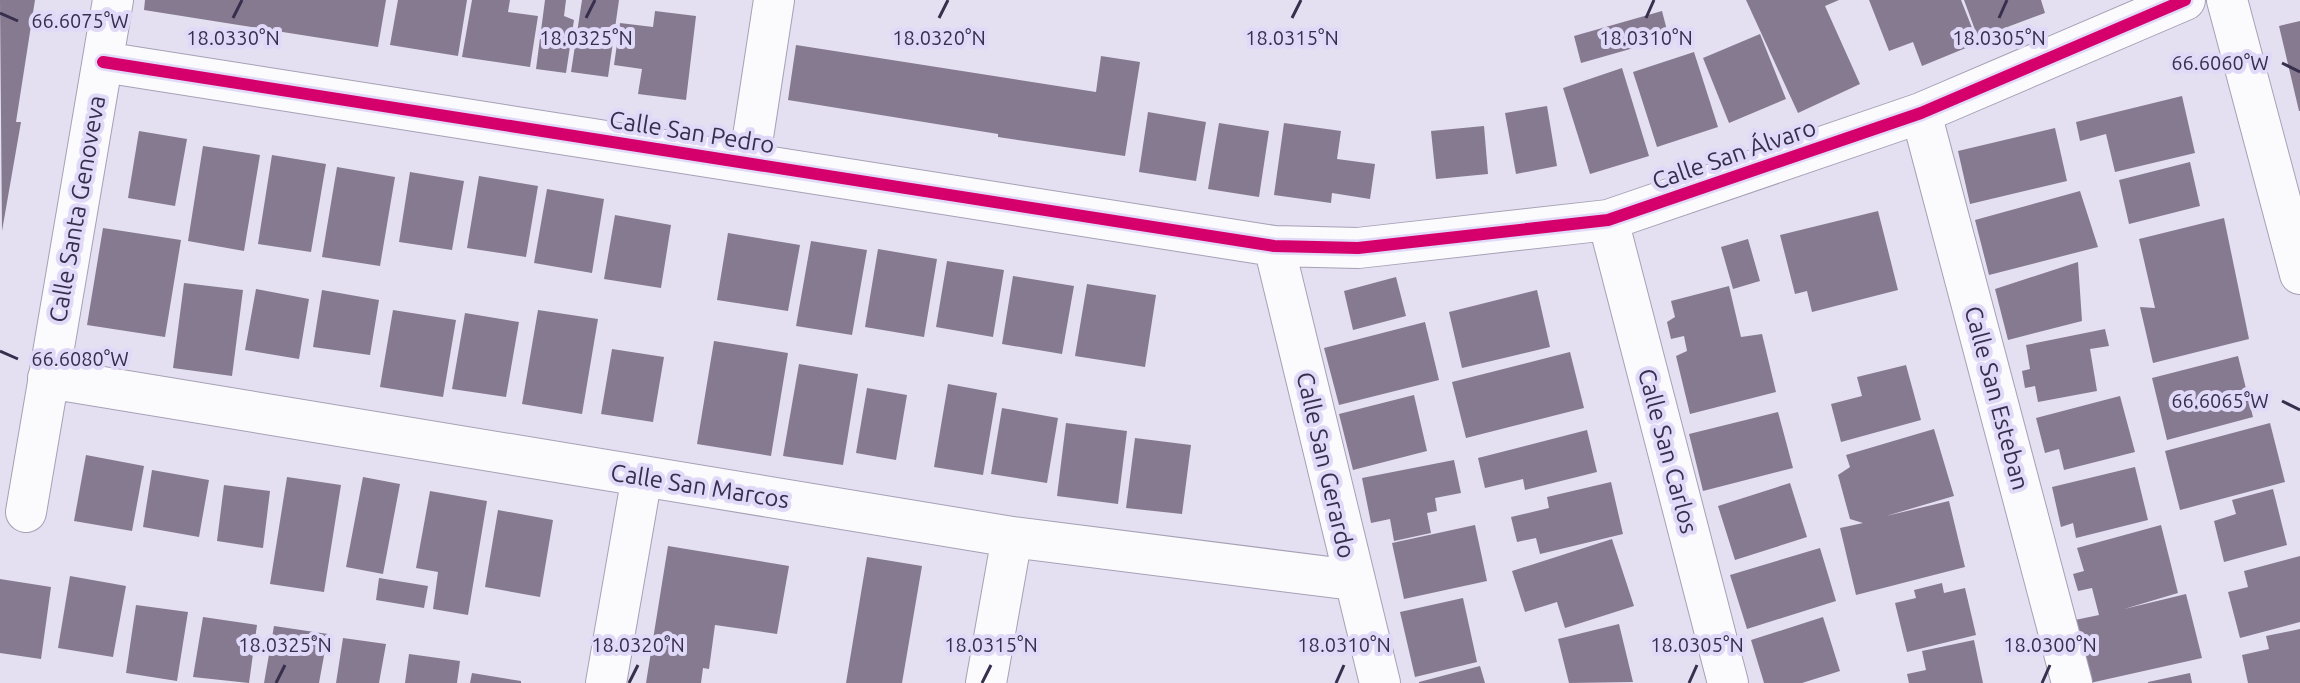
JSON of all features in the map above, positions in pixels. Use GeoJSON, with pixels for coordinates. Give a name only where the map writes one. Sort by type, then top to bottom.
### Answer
{"type":"FeatureCollection","features":[{"type":"Feature","properties":{"kind":"street","name":"Calle Santa Genoveva"},"geometry":{"type":"LineString","coordinates":[[26,512],[113,0]]}},
{"type":"Feature","properties":{"kind":"street"},"geometry":{"type":"LineString","coordinates":[[749,163],[774,0]]}},
{"type":"Feature","properties":{"kind":"street","name":"Calle San Álvaro"},"geometry":{"type":"LineString","coordinates":[[1274,246],[1358,248],[1608,220],[1921,113],[2185,0]]}},
{"type":"Feature","properties":{"kind":"street"},"geometry":{"type":"LineString","coordinates":[[2227,0],[2300,274]]}},
{"type":"Feature","properties":{"kind":"street","name":"Calle San Pedro"},"geometry":{"type":"LineString","coordinates":[[103,62],[1274,246]]}},
{"type":"Feature","properties":{"kind":"street","name":"Calle San Esteban"},"geometry":{"type":"LineString","coordinates":[[1921,113],[2072,683]]}},
{"type":"Feature","properties":{"kind":"street","name":"Calle San Carlos"},"geometry":{"type":"LineString","coordinates":[[1608,220],[1728,683]]}},
{"type":"Feature","properties":{"kind":"street","name":"Calle San Gerardo"},"geometry":{"type":"LineString","coordinates":[[1274,246],[1380,683]]}},
{"type":"Feature","properties":{"kind":"street","name":"Calle San Marcos"},"geometry":{"type":"LineString","coordinates":[[48,378],[1012,537],[1353,580]]}},
{"type":"Feature","properties":{"kind":"street"},"geometry":{"type":"LineString","coordinates":[[606,683],[642,476]]}},
{"type":"Feature","properties":{"kind":"street"},"geometry":{"type":"LineString","coordinates":[[986,683],[1012,537]]}},
{"type":"Feature","properties":{"kind":"building"},"geometry":{"type":"Polygon","coordinates":[[[0,0],[35,0],[16,122],[21,122],[2,231],[0,0]]]}},
{"type":"Feature","properties":{"kind":"building"},"geometry":{"type":"Polygon","coordinates":[[[145,0],[386,0],[378,47],[144,10],[145,0]]]}},
{"type":"Feature","properties":{"kind":"building"},"geometry":{"type":"Polygon","coordinates":[[[398,0],[467,0],[458,56],[390,45],[398,0]]]}},
{"type":"Feature","properties":{"kind":"building"},"geometry":{"type":"Polygon","coordinates":[[[472,0],[510,0],[508,12],[538,16],[530,67],[462,57],[472,0]]]}},
{"type":"Feature","properties":{"kind":"building"},"geometry":{"type":"Polygon","coordinates":[[[545,0],[566,0],[564,16],[574,20],[566,73],[536,69],[545,0]]]}},
{"type":"Feature","properties":{"kind":"building"},"geometry":{"type":"Polygon","coordinates":[[[582,0],[619,0],[608,77],[571,72],[582,0]]]}},
{"type":"Feature","properties":{"kind":"building"},"geometry":{"type":"Polygon","coordinates":[[[1746,0],[1839,0],[1825,6],[1860,84],[1798,113],[1746,0]]]}},
{"type":"Feature","properties":{"kind":"building"},"geometry":{"type":"Polygon","coordinates":[[[1869,0],[1961,0],[1978,43],[1922,66],[1913,42],[1889,51],[1869,0]]]}},
{"type":"Feature","properties":{"kind":"building"},"geometry":{"type":"Polygon","coordinates":[[[1964,0],[2041,0],[2045,13],[1978,38],[1964,0]]]}},
{"type":"Feature","properties":{"kind":"building"},"geometry":{"type":"Polygon","coordinates":[[[655,11],[696,16],[686,100],[638,94],[642,69],[614,65],[620,23],[653,27],[655,11]]]}},
{"type":"Feature","properties":{"kind":"building"},"geometry":{"type":"Polygon","coordinates":[[[1662,11],[1669,38],[1581,63],[1574,36],[1662,11]]]}},
{"type":"Feature","properties":{"kind":"building"},"geometry":{"type":"Polygon","coordinates":[[[2300,21],[2300,111],[2299,111],[2279,26],[2300,21]]]}},
{"type":"Feature","properties":{"kind":"building"},"geometry":{"type":"Polygon","coordinates":[[[1760,34],[1786,99],[1729,123],[1703,58],[1760,34]]]}},
{"type":"Feature","properties":{"kind":"building"},"geometry":{"type":"Polygon","coordinates":[[[796,45],[1096,92],[1101,56],[1140,62],[1125,156],[788,100],[796,45]]]}},
{"type":"Feature","properties":{"kind":"building"},"geometry":{"type":"Polygon","coordinates":[[[1694,52],[1718,127],[1657,147],[1633,72],[1694,52]]]}},
{"type":"Feature","properties":{"kind":"building"},"geometry":{"type":"Polygon","coordinates":[[[1622,68],[1649,156],[1590,174],[1563,88],[1622,68]]]}},
{"type":"Feature","properties":{"kind":"building"},"geometry":{"type":"Polygon","coordinates":[[[2182,96],[2195,153],[2115,172],[2106,134],[2080,141],[2076,122],[2182,96]]]}},
{"type":"Feature","properties":{"kind":"building"},"geometry":{"type":"Polygon","coordinates":[[[1547,106],[1557,166],[1516,174],[1505,113],[1547,106]]]}},
{"type":"Feature","properties":{"kind":"building"},"geometry":{"type":"Polygon","coordinates":[[[1148,112],[1206,122],[1196,181],[1139,172],[1148,112]]]}},
{"type":"Feature","properties":{"kind":"building"},"geometry":{"type":"Polygon","coordinates":[[[1219,123],[1269,131],[1259,197],[1208,189],[1219,123]]]}},
{"type":"Feature","properties":{"kind":"building"},"geometry":{"type":"Polygon","coordinates":[[[1284,123],[1341,131],[1337,159],[1375,164],[1370,199],[1332,193],[1331,203],[1274,195],[1284,123]]]}},
{"type":"Feature","properties":{"kind":"building"},"geometry":{"type":"Polygon","coordinates":[[[1484,126],[1488,174],[1436,179],[1431,131],[1484,126]]]}},
{"type":"Feature","properties":{"kind":"building"},"geometry":{"type":"Polygon","coordinates":[[[2055,128],[2067,181],[1970,204],[1958,151],[2055,128]]]}},
{"type":"Feature","properties":{"kind":"building"},"geometry":{"type":"Polygon","coordinates":[[[139,131],[187,139],[175,206],[128,198],[139,131]]]}},
{"type":"Feature","properties":{"kind":"building"},"geometry":{"type":"Polygon","coordinates":[[[203,146],[260,155],[244,251],[188,241],[203,146]]]}},
{"type":"Feature","properties":{"kind":"building"},"geometry":{"type":"Polygon","coordinates":[[[272,155],[326,164],[311,252],[258,244],[272,155]]]}},
{"type":"Feature","properties":{"kind":"building"},"geometry":{"type":"Polygon","coordinates":[[[2190,162],[2200,206],[2129,224],[2119,180],[2190,162]]]}},
{"type":"Feature","properties":{"kind":"building"},"geometry":{"type":"Polygon","coordinates":[[[337,167],[395,177],[380,266],[322,257],[337,167]]]}},
{"type":"Feature","properties":{"kind":"building"},"geometry":{"type":"Polygon","coordinates":[[[410,172],[464,181],[452,250],[399,242],[410,172]]]}},
{"type":"Feature","properties":{"kind":"building"},"geometry":{"type":"Polygon","coordinates":[[[479,176],[538,186],[526,257],[467,248],[479,176]]]}},
{"type":"Feature","properties":{"kind":"building"},"geometry":{"type":"Polygon","coordinates":[[[547,189],[604,199],[592,273],[534,263],[547,189]]]}},
{"type":"Feature","properties":{"kind":"building"},"geometry":{"type":"Polygon","coordinates":[[[2080,191],[2098,247],[1989,275],[1975,220],[2080,191]]]}},
{"type":"Feature","properties":{"kind":"building"},"geometry":{"type":"Polygon","coordinates":[[[1878,211],[1898,290],[1812,312],[1807,291],[1795,294],[1780,235],[1878,211]]]}},
{"type":"Feature","properties":{"kind":"building"},"geometry":{"type":"Polygon","coordinates":[[[615,215],[671,225],[661,288],[604,279],[615,215]]]}},
{"type":"Feature","properties":{"kind":"building"},"geometry":{"type":"Polygon","coordinates":[[[2224,218],[2249,339],[2153,363],[2140,307],[2155,308],[2139,239],[2224,218]]]}},
{"type":"Feature","properties":{"kind":"building"},"geometry":{"type":"Polygon","coordinates":[[[103,228],[181,240],[165,337],[87,325],[103,228]]]}},
{"type":"Feature","properties":{"kind":"building"},"geometry":{"type":"Polygon","coordinates":[[[728,233],[800,245],[788,311],[717,300],[728,233]]]}},
{"type":"Feature","properties":{"kind":"building"},"geometry":{"type":"Polygon","coordinates":[[[1748,239],[1760,281],[1733,289],[1721,247],[1748,239]]]}},
{"type":"Feature","properties":{"kind":"building"},"geometry":{"type":"Polygon","coordinates":[[[811,241],[867,250],[852,335],[796,326],[811,241]]]}},
{"type":"Feature","properties":{"kind":"building"},"geometry":{"type":"Polygon","coordinates":[[[878,249],[937,259],[924,337],[865,327],[878,249]]]}},
{"type":"Feature","properties":{"kind":"building"},"geometry":{"type":"Polygon","coordinates":[[[947,261],[1004,270],[993,337],[936,327],[947,261]]]}},
{"type":"Feature","properties":{"kind":"building"},"geometry":{"type":"Polygon","coordinates":[[[2078,262],[2082,321],[2008,340],[1995,289],[2078,262]]]}},
{"type":"Feature","properties":{"kind":"building"},"geometry":{"type":"Polygon","coordinates":[[[1013,276],[1074,286],[1062,354],[1002,344],[1013,276]]]}},
{"type":"Feature","properties":{"kind":"building"},"geometry":{"type":"Polygon","coordinates":[[[1396,277],[1406,316],[1353,330],[1344,291],[1396,277]]]}},
{"type":"Feature","properties":{"kind":"building"},"geometry":{"type":"Polygon","coordinates":[[[184,283],[243,290],[232,376],[173,368],[184,283]]]}},
{"type":"Feature","properties":{"kind":"building"},"geometry":{"type":"Polygon","coordinates":[[[1087,284],[1156,295],[1145,367],[1075,356],[1087,284]]]}},
{"type":"Feature","properties":{"kind":"building"},"geometry":{"type":"Polygon","coordinates":[[[1729,286],[1741,337],[1762,334],[1776,392],[1690,414],[1676,356],[1687,351],[1684,336],[1671,339],[1667,322],[1675,317],[1671,301],[1729,286]]]}},
{"type":"Feature","properties":{"kind":"building"},"geometry":{"type":"Polygon","coordinates":[[[256,289],[309,299],[299,359],[245,350],[256,289]]]}},
{"type":"Feature","properties":{"kind":"building"},"geometry":{"type":"Polygon","coordinates":[[[322,290],[379,300],[370,355],[313,347],[322,290]]]}},
{"type":"Feature","properties":{"kind":"building"},"geometry":{"type":"Polygon","coordinates":[[[1537,290],[1550,347],[1462,368],[1449,312],[1537,290]]]}},
{"type":"Feature","properties":{"kind":"building"},"geometry":{"type":"Polygon","coordinates":[[[393,310],[456,320],[443,397],[380,387],[393,310]]]}},
{"type":"Feature","properties":{"kind":"building"},"geometry":{"type":"Polygon","coordinates":[[[538,310],[598,319],[582,414],[522,404],[538,310]]]}},
{"type":"Feature","properties":{"kind":"building"},"geometry":{"type":"Polygon","coordinates":[[[465,313],[519,322],[506,397],[452,389],[465,313]]]}},
{"type":"Feature","properties":{"kind":"building"},"geometry":{"type":"Polygon","coordinates":[[[1425,322],[1439,380],[1339,405],[1324,348],[1425,322]]]}},
{"type":"Feature","properties":{"kind":"building"},"geometry":{"type":"Polygon","coordinates":[[[2105,329],[2109,346],[2090,349],[2097,391],[2038,402],[2035,386],[2025,388],[2022,371],[2030,369],[2026,345],[2105,329]]]}},
{"type":"Feature","properties":{"kind":"building"},"geometry":{"type":"Polygon","coordinates":[[[714,341],[788,353],[771,456],[697,444],[714,341]]]}},
{"type":"Feature","properties":{"kind":"building"},"geometry":{"type":"Polygon","coordinates":[[[612,349],[664,357],[653,422],[601,414],[612,349]]]}},
{"type":"Feature","properties":{"kind":"building"},"geometry":{"type":"Polygon","coordinates":[[[1570,352],[1584,408],[1466,438],[1452,382],[1570,352]]]}},
{"type":"Feature","properties":{"kind":"building"},"geometry":{"type":"Polygon","coordinates":[[[2238,356],[2253,417],[2167,440],[2152,378],[2238,356]]]}},
{"type":"Feature","properties":{"kind":"building"},"geometry":{"type":"Polygon","coordinates":[[[799,364],[858,374],[843,465],[783,456],[799,364]]]}},
{"type":"Feature","properties":{"kind":"building"},"geometry":{"type":"Polygon","coordinates":[[[1906,365],[1921,420],[1841,442],[1831,404],[1862,396],[1857,377],[1906,365]]]}},
{"type":"Feature","properties":{"kind":"building"},"geometry":{"type":"Polygon","coordinates":[[[948,384],[997,393],[983,475],[934,467],[948,384]]]}},
{"type":"Feature","properties":{"kind":"building"},"geometry":{"type":"Polygon","coordinates":[[[867,388],[907,395],[896,460],[856,453],[867,388]]]}},
{"type":"Feature","properties":{"kind":"building"},"geometry":{"type":"Polygon","coordinates":[[[1414,395],[1427,451],[1353,470],[1339,414],[1414,395]]]}},
{"type":"Feature","properties":{"kind":"building"},"geometry":{"type":"Polygon","coordinates":[[[2120,396],[2135,452],[2064,470],[2059,449],[2045,453],[2036,418],[2120,396]]]}},
{"type":"Feature","properties":{"kind":"building"},"geometry":{"type":"Polygon","coordinates":[[[1002,408],[1058,418],[1047,483],[991,474],[1002,408]]]}},
{"type":"Feature","properties":{"kind":"building"},"geometry":{"type":"Polygon","coordinates":[[[1778,412],[1793,468],[1703,491],[1689,434],[1778,412]]]}},
{"type":"Feature","properties":{"kind":"building"},"geometry":{"type":"Polygon","coordinates":[[[1066,423],[1127,431],[1118,504],[1057,496],[1066,423]]]}},
{"type":"Feature","properties":{"kind":"building"},"geometry":{"type":"Polygon","coordinates":[[[2270,423],[2285,482],[2180,510],[2165,451],[2270,423]]]}},
{"type":"Feature","properties":{"kind":"building"},"geometry":{"type":"Polygon","coordinates":[[[1934,429],[1954,496],[1886,516],[1949,501],[1965,567],[1856,595],[1840,528],[1863,523],[1850,519],[1838,475],[1850,467],[1846,455],[1934,429]]]}},
{"type":"Feature","properties":{"kind":"building"},"geometry":{"type":"Polygon","coordinates":[[[1587,430],[1597,472],[1525,490],[1523,479],[1485,488],[1478,458],[1587,430]]]}},
{"type":"Feature","properties":{"kind":"building"},"geometry":{"type":"Polygon","coordinates":[[[1135,438],[1191,445],[1182,514],[1126,508],[1135,438]]]}},
{"type":"Feature","properties":{"kind":"building"},"geometry":{"type":"Polygon","coordinates":[[[86,455],[144,466],[132,531],[74,521],[86,455]]]}},
{"type":"Feature","properties":{"kind":"building"},"geometry":{"type":"Polygon","coordinates":[[[1454,460],[1461,493],[1435,498],[1437,511],[1427,513],[1431,533],[1394,541],[1390,519],[1371,523],[1362,478],[1454,460]]]}},
{"type":"Feature","properties":{"kind":"building"},"geometry":{"type":"Polygon","coordinates":[[[2135,467],[2148,520],[2076,538],[2073,523],[2061,527],[2052,487],[2135,467]]]}},
{"type":"Feature","properties":{"kind":"building"},"geometry":{"type":"Polygon","coordinates":[[[152,470],[209,480],[199,537],[143,527],[152,470]]]}},
{"type":"Feature","properties":{"kind":"building"},"geometry":{"type":"Polygon","coordinates":[[[287,477],[341,485],[324,592],[270,584],[287,477]]]}},
{"type":"Feature","properties":{"kind":"building"},"geometry":{"type":"Polygon","coordinates":[[[363,477],[400,484],[383,574],[346,567],[363,477]]]}},
{"type":"Feature","properties":{"kind":"building"},"geometry":{"type":"Polygon","coordinates":[[[1611,482],[1623,534],[1540,554],[1536,538],[1517,542],[1511,517],[1549,508],[1547,497],[1611,482]]]}},
{"type":"Feature","properties":{"kind":"building"},"geometry":{"type":"Polygon","coordinates":[[[1790,483],[1807,537],[1735,560],[1718,506],[1790,483]]]}},
{"type":"Feature","properties":{"kind":"building"},"geometry":{"type":"Polygon","coordinates":[[[224,485],[270,491],[263,548],[217,541],[224,485]]]}},
{"type":"Feature","properties":{"kind":"building"},"geometry":{"type":"Polygon","coordinates":[[[2273,489],[2287,545],[2224,562],[2214,521],[2236,514],[2232,500],[2273,489]]]}},
{"type":"Feature","properties":{"kind":"building"},"geometry":{"type":"Polygon","coordinates":[[[430,491],[487,501],[468,615],[433,609],[438,572],[416,568],[430,491]]]}},
{"type":"Feature","properties":{"kind":"building"},"geometry":{"type":"Polygon","coordinates":[[[498,510],[553,520],[540,597],[485,587],[498,510]]]}},
{"type":"Feature","properties":{"kind":"building"},"geometry":{"type":"Polygon","coordinates":[[[1475,525],[1487,581],[1404,599],[1392,543],[1475,525]]]}},
{"type":"Feature","properties":{"kind":"building"},"geometry":{"type":"Polygon","coordinates":[[[2161,525],[2178,593],[2124,609],[2186,594],[2202,658],[2090,683],[2075,620],[2099,615],[2092,588],[2078,591],[2073,574],[2084,571],[2077,548],[2161,525]]]}},
{"type":"Feature","properties":{"kind":"building"},"geometry":{"type":"Polygon","coordinates":[[[1612,539],[1634,606],[1565,628],[1557,602],[1525,612],[1512,571],[1612,539]]]}},
{"type":"Feature","properties":{"kind":"building"},"geometry":{"type":"Polygon","coordinates":[[[668,546],[789,566],[777,634],[715,625],[709,669],[703,668],[701,683],[646,683],[668,546]]]}},
{"type":"Feature","properties":{"kind":"building"},"geometry":{"type":"Polygon","coordinates":[[[1820,548],[1836,601],[1747,629],[1730,575],[1820,548]]]}},
{"type":"Feature","properties":{"kind":"building"},"geometry":{"type":"Polygon","coordinates":[[[2300,556],[2300,622],[2240,638],[2228,592],[2248,587],[2244,571],[2300,556]]]}},
{"type":"Feature","properties":{"kind":"building"},"geometry":{"type":"Polygon","coordinates":[[[867,557],[922,566],[902,683],[846,683],[867,557]]]}},
{"type":"Feature","properties":{"kind":"building"},"geometry":{"type":"Polygon","coordinates":[[[70,576],[126,586],[113,657],[58,648],[70,576]]]}},
{"type":"Feature","properties":{"kind":"building"},"geometry":{"type":"Polygon","coordinates":[[[379,578],[428,586],[424,608],[376,600],[379,578]]]}},
{"type":"Feature","properties":{"kind":"building"},"geometry":{"type":"Polygon","coordinates":[[[0,579],[51,587],[41,659],[0,653],[0,579]]]}},
{"type":"Feature","properties":{"kind":"building"},"geometry":{"type":"Polygon","coordinates":[[[1942,583],[1944,593],[1965,588],[1976,635],[1907,652],[1895,603],[1916,598],[1914,590],[1942,583]]]}},
{"type":"Feature","properties":{"kind":"building"},"geometry":{"type":"Polygon","coordinates":[[[1463,598],[1477,662],[1415,677],[1400,612],[1463,598]]]}},
{"type":"Feature","properties":{"kind":"building"},"geometry":{"type":"Polygon","coordinates":[[[136,605],[188,612],[177,681],[126,673],[136,605]]]}},
{"type":"Feature","properties":{"kind":"building"},"geometry":{"type":"Polygon","coordinates":[[[203,617],[257,625],[249,683],[193,677],[203,617]]]}},
{"type":"Feature","properties":{"kind":"building"},"geometry":{"type":"Polygon","coordinates":[[[1823,617],[1840,671],[1802,683],[1764,683],[1751,640],[1823,617]]]}},
{"type":"Feature","properties":{"kind":"building"},"geometry":{"type":"Polygon","coordinates":[[[1619,624],[1633,682],[1569,683],[1558,639],[1619,624]]]}},
{"type":"Feature","properties":{"kind":"building"},"geometry":{"type":"Polygon","coordinates":[[[274,626],[328,634],[319,683],[264,683],[274,626]]]}},
{"type":"Feature","properties":{"kind":"building"},"geometry":{"type":"Polygon","coordinates":[[[2300,629],[2300,683],[2248,683],[2242,655],[2269,649],[2266,636],[2300,629]]]}},
{"type":"Feature","properties":{"kind":"building"},"geometry":{"type":"Polygon","coordinates":[[[343,638],[386,644],[379,683],[336,683],[343,638]]]}},
{"type":"Feature","properties":{"kind":"building"},"geometry":{"type":"Polygon","coordinates":[[[1974,640],[1983,683],[1909,683],[1907,674],[1926,670],[1922,651],[1974,640]]]}},
{"type":"Feature","properties":{"kind":"building"},"geometry":{"type":"Polygon","coordinates":[[[409,654],[460,661],[457,683],[405,683],[409,654]]]}},
{"type":"Feature","properties":{"kind":"building"},"geometry":{"type":"Polygon","coordinates":[[[1480,666],[1485,683],[1419,683],[1419,682],[1480,666]]]}},
{"type":"Feature","properties":{"kind":"building"},"geometry":{"type":"Polygon","coordinates":[[[472,673],[521,681],[521,683],[470,683],[472,673]]]}},
{"type":"Feature","properties":{"kind":"building"},"geometry":{"type":"Polygon","coordinates":[[[2190,673],[2192,683],[2148,683],[2148,682],[2190,673]]]}},
{"type":"Feature","properties":{"kind":"cycle path"},"geometry":{"type":"LineString","coordinates":[[103,62],[1274,246],[1358,248],[1608,220],[1921,113],[2185,0]]}}]}
